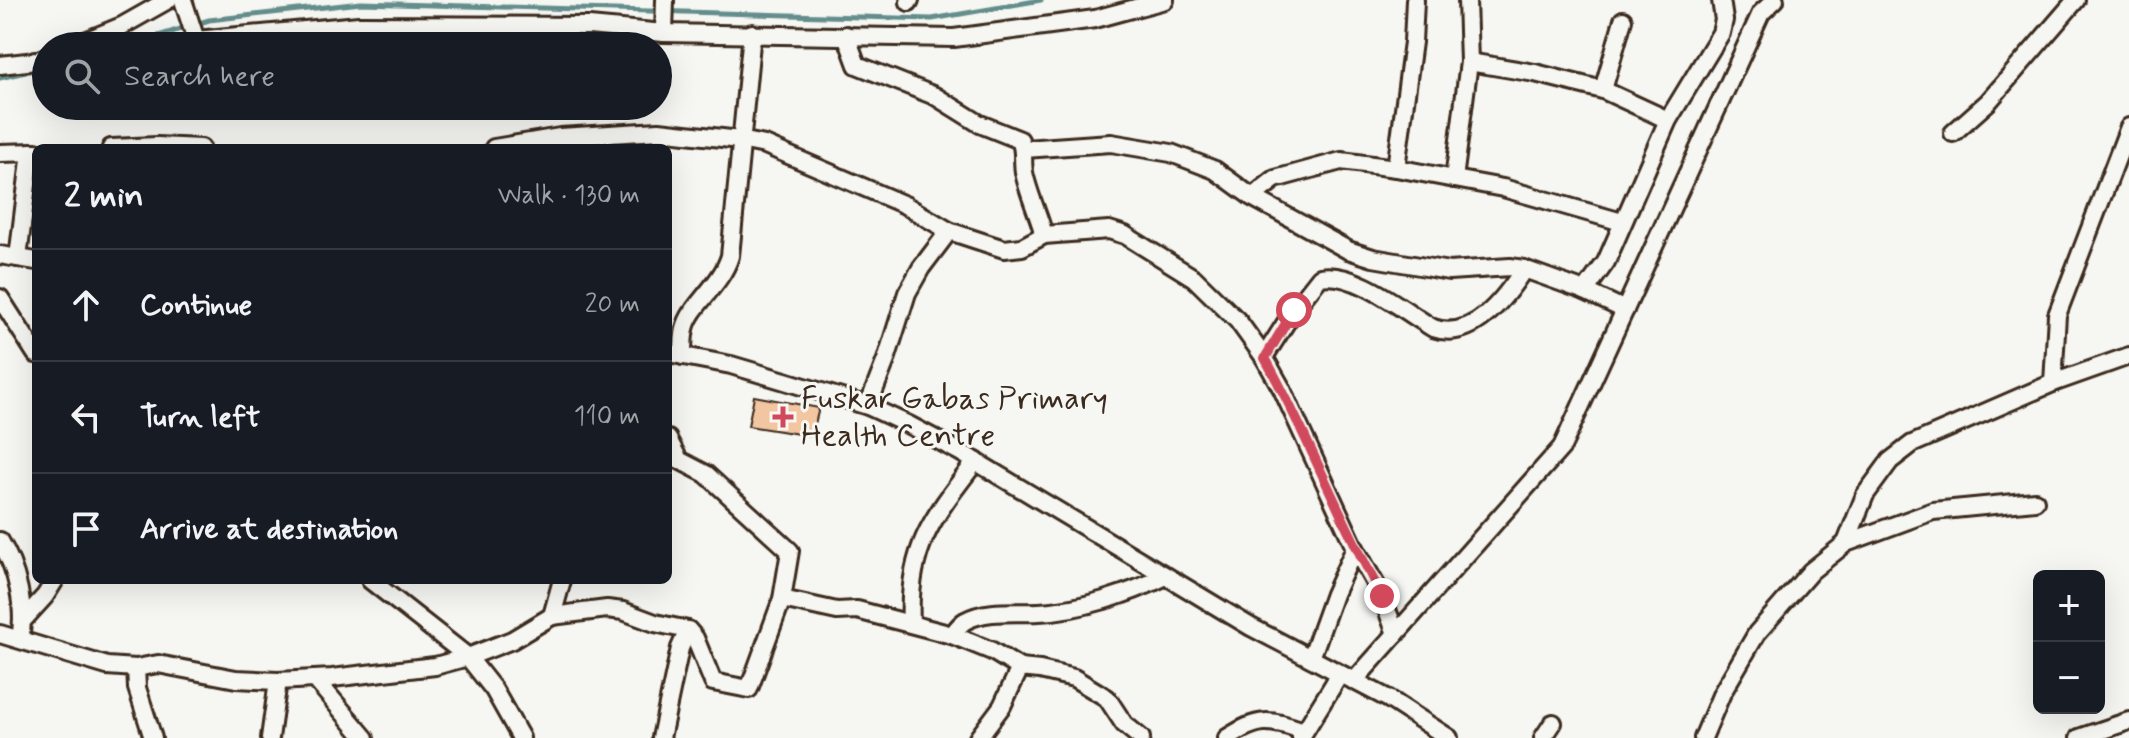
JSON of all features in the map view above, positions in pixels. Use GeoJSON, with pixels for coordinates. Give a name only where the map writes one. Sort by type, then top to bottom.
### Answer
{"type":"FeatureCollection","features":[{"type":"Feature","properties":{"kind":"street"},"geometry":{"type":"LineString","coordinates":[[107,32],[168,0]]}},
{"type":"Feature","properties":{"kind":"street"},"geometry":{"type":"LineString","coordinates":[[183,0],[191,32]]}},
{"type":"Feature","properties":{"kind":"street"},"geometry":{"type":"LineString","coordinates":[[276,32],[359,25],[589,26],[954,38],[1095,19],[1165,0]]}},
{"type":"Feature","properties":{"kind":"street"},"geometry":{"type":"LineString","coordinates":[[1396,168],[1413,42],[1415,0]]}},
{"type":"Feature","properties":{"kind":"street"},"geometry":{"type":"LineString","coordinates":[[1454,179],[1469,62],[1467,0]]}},
{"type":"Feature","properties":{"kind":"street"},"geometry":{"type":"LineString","coordinates":[[1585,291],[1606,262],[1668,120],[1721,33],[1724,20],[1721,0]]}},
{"type":"Feature","properties":{"kind":"street"},"geometry":{"type":"LineString","coordinates":[[1227,738],[1261,721],[1275,721],[1302,734],[1347,677],[1396,634],[1562,447],[1761,13],[1775,0]]}},
{"type":"Feature","properties":{"kind":"street"},"geometry":{"type":"LineString","coordinates":[[1953,133],[1988,102],[2076,0]]}},
{"type":"Feature","properties":{"kind":"street"},"geometry":{"type":"LineString","coordinates":[[664,1],[664,27]]}},
{"type":"Feature","properties":{"kind":"street"},"geometry":{"type":"LineString","coordinates":[[1603,90],[1623,20]]}},
{"type":"Feature","properties":{"kind":"street"},"geometry":{"type":"LineString","coordinates":[[752,33],[730,256],[716,285],[689,318],[675,354],[731,365],[868,406],[976,461],[1251,627],[1389,699],[1449,738]]}},
{"type":"Feature","properties":{"kind":"street"},"geometry":{"type":"LineString","coordinates":[[846,35],[857,65],[935,96],[980,124],[1017,137],[1024,149],[1024,175],[1044,235]]}},
{"type":"Feature","properties":{"kind":"street"},"geometry":{"type":"LineString","coordinates":[[0,65],[32,61]]}},
{"type":"Feature","properties":{"kind":"street"},"geometry":{"type":"LineString","coordinates":[[1469,62],[1535,73],[1603,90],[1668,120]]}},
{"type":"Feature","properties":{"kind":"street"},"geometry":{"type":"LineString","coordinates":[[2053,383],[2057,315],[2129,127]]}},
{"type":"Feature","properties":{"kind":"street"},"geometry":{"type":"LineString","coordinates":[[518,144],[560,137],[659,131],[740,140],[765,145],[905,205],[949,231],[1004,249],[1022,247],[1044,235],[1109,230],[1125,235],[1194,278],[1238,321],[1264,357],[1282,389],[1355,548],[1382,596],[1396,634]]}},
{"type":"Feature","properties":{"kind":"street"},"geometry":{"type":"LineString","coordinates":[[1024,149],[1111,143],[1171,153],[1215,170],[1252,197],[1348,250],[1373,258],[1449,271],[1524,269],[1585,291],[1625,310]]}},
{"type":"Feature","properties":{"kind":"street"},"geometry":{"type":"LineString","coordinates":[[0,153],[32,152]]}},
{"type":"Feature","properties":{"kind":"street"},"geometry":{"type":"LineString","coordinates":[[1252,197],[1275,179],[1341,161],[1503,188],[1622,222]]}},
{"type":"Feature","properties":{"kind":"street"},"geometry":{"type":"LineString","coordinates":[[18,258],[32,165]]}},
{"type":"Feature","properties":{"kind":"street"},"geometry":{"type":"LineString","coordinates":[[868,406],[907,293],[921,268],[949,231]]}},
{"type":"Feature","properties":{"kind":"street"},"geometry":{"type":"LineString","coordinates":[[0,255],[32,260]]}},
{"type":"Feature","properties":{"kind":"street"},"geometry":{"type":"LineString","coordinates":[[1264,357],[1320,277],[1343,278],[1365,287],[1444,332],[1469,325],[1488,314],[1512,288],[1524,269]]}},
{"type":"Feature","properties":{"kind":"street"},"geometry":{"type":"LineString","coordinates":[[0,298],[32,348]]}},
{"type":"Feature","properties":{"kind":"street"},"geometry":{"type":"LineString","coordinates":[[1846,543],[1865,495],[1890,461],[1912,444],[2053,383],[2129,356]]}},
{"type":"Feature","properties":{"kind":"street"},"geometry":{"type":"LineString","coordinates":[[0,634],[107,666],[136,668],[158,664],[236,679],[278,681],[435,666],[512,640],[552,616],[607,609],[688,630],[695,638],[713,682],[749,689],[782,599],[789,560],[787,547],[706,474],[679,460],[672,447]]}},
{"type":"Feature","properties":{"kind":"street"},"geometry":{"type":"LineString","coordinates":[[911,623],[913,581],[920,541],[976,461]]}},
{"type":"Feature","properties":{"kind":"street"},"geometry":{"type":"LineString","coordinates":[[1703,738],[1722,693],[1757,633],[1811,571],[1846,543],[1933,511],[2035,501]]}},
{"type":"Feature","properties":{"kind":"street"},"geometry":{"type":"LineString","coordinates":[[0,541],[10,557],[24,619],[20,639]]}},
{"type":"Feature","properties":{"kind":"street"},"geometry":{"type":"LineString","coordinates":[[1311,658],[1334,594],[1355,548]]}},
{"type":"Feature","properties":{"kind":"street"},"geometry":{"type":"LineString","coordinates":[[952,635],[963,622],[981,615],[1041,612],[1115,597],[1132,593],[1166,576]]}},
{"type":"Feature","properties":{"kind":"street"},"geometry":{"type":"LineString","coordinates":[[24,619],[52,584]]}},
{"type":"Feature","properties":{"kind":"street"},"geometry":{"type":"LineString","coordinates":[[375,584],[468,657],[494,690],[521,738]]}},
{"type":"Feature","properties":{"kind":"street"},"geometry":{"type":"LineString","coordinates":[[552,616],[561,584]]}},
{"type":"Feature","properties":{"kind":"street"},"geometry":{"type":"LineString","coordinates":[[782,599],[837,611],[857,610],[911,623],[992,651],[1020,668],[1074,678],[1107,698],[1124,724],[1141,738]]}},
{"type":"Feature","properties":{"kind":"street"},"geometry":{"type":"LineString","coordinates":[[661,738],[680,648],[688,630]]}},
{"type":"Feature","properties":{"kind":"street"},"geometry":{"type":"LineString","coordinates":[[136,668],[137,688],[153,738]]}},
{"type":"Feature","properties":{"kind":"street"},"geometry":{"type":"LineString","coordinates":[[978,738],[1002,706],[1020,668]]}},
{"type":"Feature","properties":{"kind":"street"},"geometry":{"type":"LineString","coordinates":[[315,679],[365,738]]}},
{"type":"Feature","properties":{"kind":"street"},"geometry":{"type":"LineString","coordinates":[[270,738],[278,681]]}},
{"type":"Feature","properties":{"kind":"street"},"geometry":{"type":"LineString","coordinates":[[2079,738],[2129,721]]}},
{"type":"Feature","properties":{"kind":"street"},"geometry":{"type":"LineString","coordinates":[[1543,738],[1553,723]]}},
{"type":"Feature","properties":{"kind":"building","name":"Fuskar Gabas Primary Health Centre"},"geometry":{"type":"Polygon","coordinates":[[[754,396],[819,408],[812,436],[748,426],[754,396]]]}},
{"type":"Feature","properties":{"kind":"waterway"},"geometry":{"type":"LineString","coordinates":[[171,32],[209,20],[361,3],[932,19],[1041,0]]}},
{"type":"Feature","properties":{"kind":"waterway"},"geometry":{"type":"LineString","coordinates":[[0,78],[32,70]]}},
{"type":"Feature","properties":{"kind":"place","name":"Fuskar Gabas Primary Health Centre"},"geometry":{"type":"Point","coordinates":[783,417]}},
{"type":"Feature","properties":{"kind":"route"},"geometry":{"type":"LineString","coordinates":[[1294,310],[1264,357],[1282,389],[1355,548],[1382,596]]}}]}
